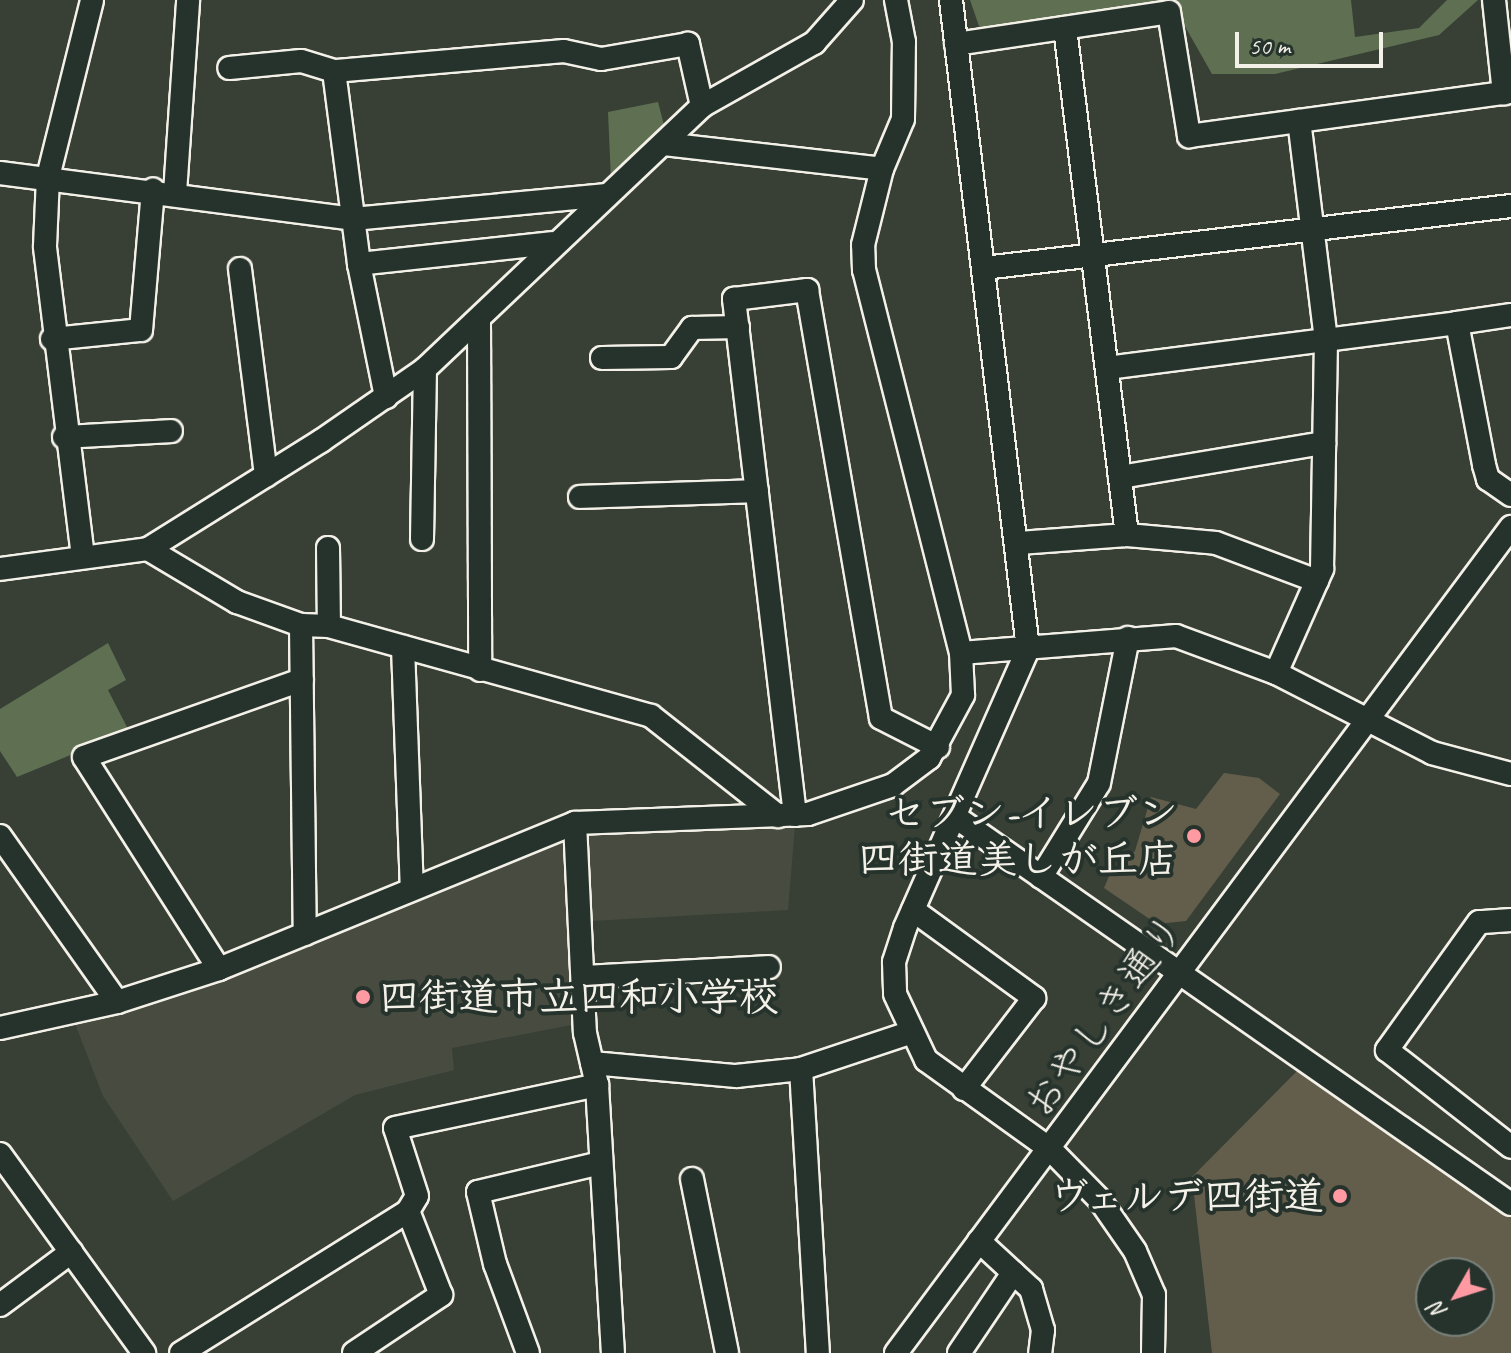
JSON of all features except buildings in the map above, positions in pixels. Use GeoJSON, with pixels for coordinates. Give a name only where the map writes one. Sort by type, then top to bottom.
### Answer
{"type":"FeatureCollection","features":[{"type":"Feature","properties":{"kind":"street"},"geometry":{"type":"LineString","coordinates":[[83,557],[52,339],[48,177],[92,0]]}},
{"type":"Feature","properties":{"kind":"street"},"geometry":{"type":"LineString","coordinates":[[52,339],[141,330],[164,191],[188,0]]}},
{"type":"Feature","properties":{"kind":"street"},"geometry":{"type":"LineString","coordinates":[[0,569],[148,549],[386,397],[425,369],[479,320],[552,243],[664,144],[702,106],[814,43],[852,0]]}},
{"type":"Feature","properties":{"kind":"street"},"geometry":{"type":"LineString","coordinates":[[0,1028],[117,1002],[219,969],[412,887],[575,823],[786,816],[849,805],[893,785],[938,747],[963,695],[961,653],[864,270],[863,245],[882,169],[903,119],[904,42],[896,0]]}},
{"type":"Feature","properties":{"kind":"street"},"geometry":{"type":"LineString","coordinates":[[951,0],[1019,543],[1028,649],[957,818],[913,910],[894,962],[895,994],[909,1033],[926,1060],[1050,1149],[1099,1199],[1135,1251],[1154,1295],[1153,1353]]}},
{"type":"Feature","properties":{"kind":"street"},"geometry":{"type":"LineString","coordinates":[[956,44],[1169,12],[1189,136],[1508,92],[1494,0]]}},
{"type":"Feature","properties":{"kind":"street"},"geometry":{"type":"LineString","coordinates":[[1065,28],[1127,535]]}},
{"type":"Feature","properties":{"kind":"street"},"geometry":{"type":"LineString","coordinates":[[229,68],[301,61],[334,71],[564,51],[601,59],[688,44],[702,106]]}},
{"type":"Feature","properties":{"kind":"street"},"geometry":{"type":"LineString","coordinates":[[334,71],[359,264],[386,397]]}},
{"type":"Feature","properties":{"kind":"street"},"geometry":{"type":"LineString","coordinates":[[1276,673],[1317,581],[1324,443],[1326,340],[1299,121]]}},
{"type":"Feature","properties":{"kind":"street"},"geometry":{"type":"LineString","coordinates":[[664,144],[882,169]]}},
{"type":"Feature","properties":{"kind":"street"},"geometry":{"type":"LineString","coordinates":[[0,173],[164,191],[353,219],[607,195]]}},
{"type":"Feature","properties":{"kind":"street"},"geometry":{"type":"LineString","coordinates":[[984,268],[1511,206]]}},
{"type":"Feature","properties":{"kind":"street"},"geometry":{"type":"LineString","coordinates":[[359,264],[552,243]]}},
{"type":"Feature","properties":{"kind":"street"},"geometry":{"type":"LineString","coordinates":[[240,269],[266,475]]}},
{"type":"Feature","properties":{"kind":"street"},"geometry":{"type":"LineString","coordinates":[[786,816],[757,491],[734,299],[807,290],[881,718],[938,747]]}},
{"type":"Feature","properties":{"kind":"street"},"geometry":{"type":"LineString","coordinates":[[1107,368],[1511,315]]}},
{"type":"Feature","properties":{"kind":"street"},"geometry":{"type":"LineString","coordinates":[[479,320],[480,670]]}},
{"type":"Feature","properties":{"kind":"street"},"geometry":{"type":"LineString","coordinates":[[1457,323],[1488,479],[1511,495]]}},
{"type":"Feature","properties":{"kind":"street"},"geometry":{"type":"LineString","coordinates":[[602,358],[671,357],[692,328],[738,327]]}},
{"type":"Feature","properties":{"kind":"street"},"geometry":{"type":"LineString","coordinates":[[422,539],[425,369]]}},
{"type":"Feature","properties":{"kind":"street"},"geometry":{"type":"LineString","coordinates":[[64,437],[171,431]]}},
{"type":"Feature","properties":{"kind":"street"},"geometry":{"type":"LineString","coordinates":[[1120,477],[1324,443]]}},
{"type":"Feature","properties":{"kind":"street"},"geometry":{"type":"LineString","coordinates":[[580,497],[757,491]]}},
{"type":"Feature","properties":{"kind":"street","name":"おやしき通り"},"geometry":{"type":"LineString","coordinates":[[896,1353],[1511,527]]}},
{"type":"Feature","properties":{"kind":"street"},"geometry":{"type":"LineString","coordinates":[[1019,543],[1127,535],[1216,543],[1317,581]]}},
{"type":"Feature","properties":{"kind":"street"},"geometry":{"type":"LineString","coordinates":[[328,548],[329,626]]}},
{"type":"Feature","properties":{"kind":"street"},"geometry":{"type":"LineString","coordinates":[[148,549],[237,602],[301,625],[329,626],[651,716],[786,816]]}},
{"type":"Feature","properties":{"kind":"street"},"geometry":{"type":"LineString","coordinates":[[301,625],[305,934]]}},
{"type":"Feature","properties":{"kind":"street"},"geometry":{"type":"LineString","coordinates":[[961,653],[1176,636],[1276,673],[1432,753],[1511,774]]}},
{"type":"Feature","properties":{"kind":"street"},"geometry":{"type":"LineString","coordinates":[[1041,877],[1099,783],[1128,638]]}},
{"type":"Feature","properties":{"kind":"street"},"geometry":{"type":"LineString","coordinates":[[403,647],[412,887]]}},
{"type":"Feature","properties":{"kind":"street"},"geometry":{"type":"LineString","coordinates":[[219,969],[84,757],[302,680]]}},
{"type":"Feature","properties":{"kind":"street"},"geometry":{"type":"LineString","coordinates":[[957,818],[1511,1204]]}},
{"type":"Feature","properties":{"kind":"street"},"geometry":{"type":"LineString","coordinates":[[575,823],[613,1353]]}},
{"type":"Feature","properties":{"kind":"street"},"geometry":{"type":"LineString","coordinates":[[0,836],[117,1002]]}},
{"type":"Feature","properties":{"kind":"street"},"geometry":{"type":"LineString","coordinates":[[913,910],[1034,998],[964,1089]]}},
{"type":"Feature","properties":{"kind":"street"},"geometry":{"type":"LineString","coordinates":[[1511,920],[1479,922],[1387,1050],[1511,1147]]}},
{"type":"Feature","properties":{"kind":"street"},"geometry":{"type":"LineString","coordinates":[[586,977],[769,967]]}},
{"type":"Feature","properties":{"kind":"street"},"geometry":{"type":"LineString","coordinates":[[181,1353],[408,1211],[417,1196],[395,1128],[595,1074],[736,1076],[801,1069],[909,1033]]}},
{"type":"Feature","properties":{"kind":"street"},"geometry":{"type":"LineString","coordinates":[[801,1069],[818,1353]]}},
{"type":"Feature","properties":{"kind":"street"},"geometry":{"type":"LineString","coordinates":[[0,1154],[144,1353]]}},
{"type":"Feature","properties":{"kind":"street"},"geometry":{"type":"LineString","coordinates":[[528,1353],[495,1264],[478,1192],[601,1163]]}},
{"type":"Feature","properties":{"kind":"street"},"geometry":{"type":"LineString","coordinates":[[692,1179],[727,1353]]}},
{"type":"Feature","properties":{"kind":"street"},"geometry":{"type":"LineString","coordinates":[[354,1353],[441,1295],[408,1211]]}},
{"type":"Feature","properties":{"kind":"street"},"geometry":{"type":"LineString","coordinates":[[979,1241],[1013,1273],[1040,1309],[1040,1353]]}},
{"type":"Feature","properties":{"kind":"street"},"geometry":{"type":"LineString","coordinates":[[0,1305],[71,1252]]}},
{"type":"Feature","properties":{"kind":"street"},"geometry":{"type":"LineString","coordinates":[[959,1353],[1013,1273]]}},
{"type":"Feature","properties":{"kind":"shaded area","name":"四街道市立四和小学校"},"geometry":{"type":"Polygon","coordinates":[[[795,825],[788,910],[574,922],[576,1024],[452,1048],[454,1070],[355,1095],[173,1201],[103,1096],[74,1021],[562,835],[795,825]]]}},
{"type":"Feature","properties":{"kind":"green space"},"geometry":{"type":"Polygon","coordinates":[[[970,0],[1168,0],[1169,3],[981,32],[970,0]]]}},
{"type":"Feature","properties":{"kind":"green space"},"geometry":{"type":"Polygon","coordinates":[[[1170,0],[1351,0],[1355,37],[1419,28],[1447,0],[1478,0],[1439,35],[1275,74],[1212,74],[1170,0]]]}},
{"type":"Feature","properties":{"kind":"green space"},"geometry":{"type":"Polygon","coordinates":[[[658,102],[665,129],[611,180],[608,112],[658,102]]]}},
{"type":"Feature","properties":{"kind":"green space"},"geometry":{"type":"Polygon","coordinates":[[[108,643],[126,680],[108,690],[129,731],[17,777],[0,751],[0,709],[108,643]]]}},
{"type":"Feature","properties":{"kind":"place","name":"セブン-イレブン 四街道美しが丘店"},"geometry":{"type":"Point","coordinates":[1194,836]}},
{"type":"Feature","properties":{"kind":"place","name":"四街道市立四和小学校"},"geometry":{"type":"Point","coordinates":[363,997]}},
{"type":"Feature","properties":{"kind":"place","name":"ヴェルデ四街道"},"geometry":{"type":"Point","coordinates":[1340,1196]}}]}
